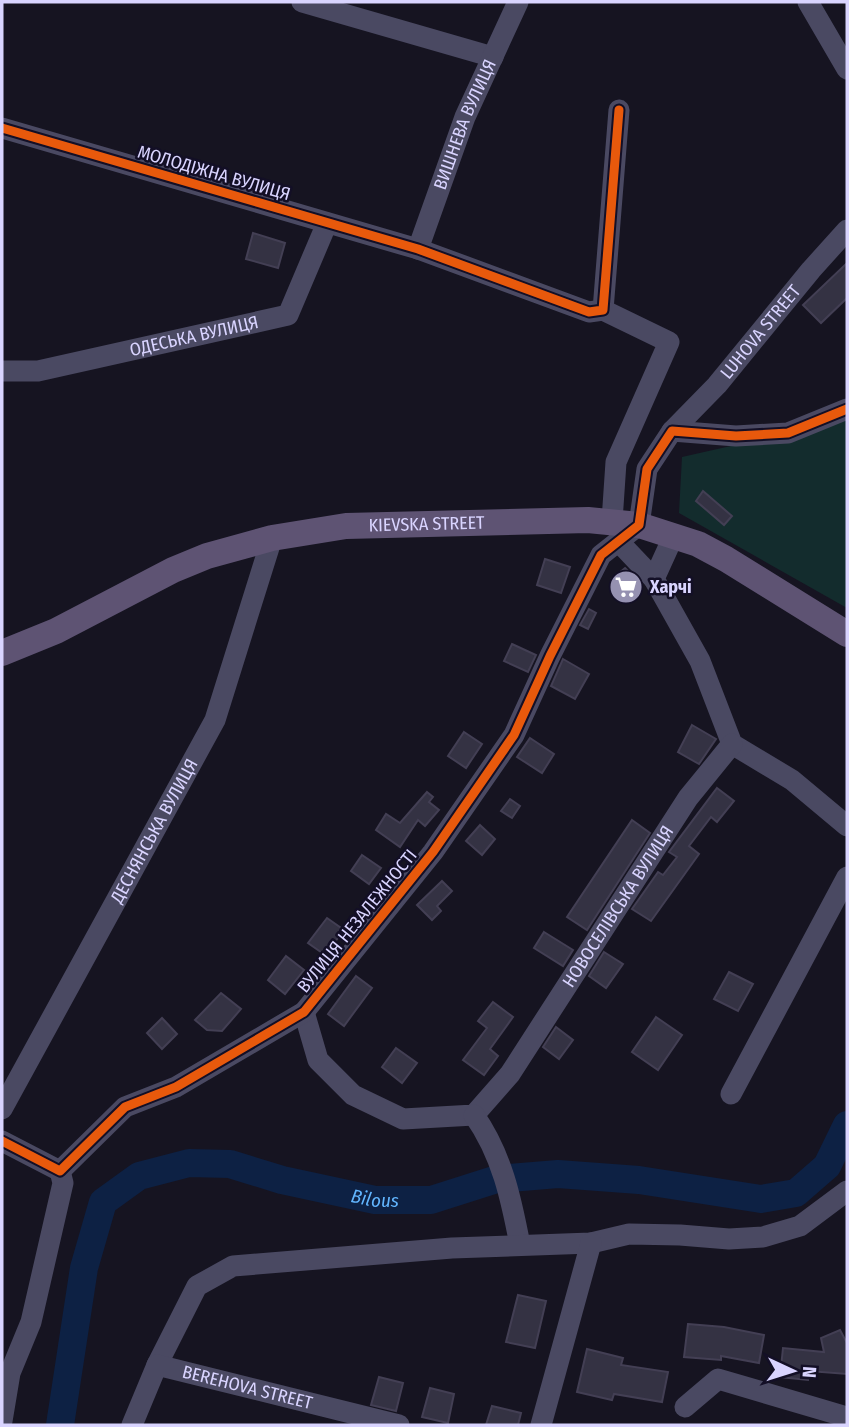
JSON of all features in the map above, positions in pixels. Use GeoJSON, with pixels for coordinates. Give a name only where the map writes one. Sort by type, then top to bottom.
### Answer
{"type":"FeatureCollection","features":[{"type":"Feature","properties":{"kind":"main road","name":"KIEVSKA STREET"},"geometry":{"type":"LineString","coordinates":[[2,653],[56,631],[173,570],[207,556],[272,538],[346,526],[615,531],[639,525],[674,535],[726,559],[847,634]]}},
{"type":"Feature","properties":{"kind":"street"},"geometry":{"type":"LineString","coordinates":[[302,2],[493,57]]}},
{"type":"Feature","properties":{"kind":"street","name":"ВИШНЕВА ВУЛИЦЯ"},"geometry":{"type":"LineString","coordinates":[[418,249],[465,117],[518,2]]}},
{"type":"Feature","properties":{"kind":"street"},"geometry":{"type":"LineString","coordinates":[[808,2],[847,69]]}},
{"type":"Feature","properties":{"kind":"street"},"geometry":{"type":"LineString","coordinates":[[603,310],[619,110]]}},
{"type":"Feature","properties":{"kind":"street","name":"МОЛОДІЖНА ВУЛИЦЯ"},"geometry":{"type":"LineString","coordinates":[[2,128],[418,249],[589,312],[603,310],[669,342],[616,462],[615,531]]}},
{"type":"Feature","properties":{"kind":"street","name":"ОДЕСЬКА ВУЛИЦЯ"},"geometry":{"type":"LineString","coordinates":[[2,371],[38,371],[288,315],[327,223]]}},
{"type":"Feature","properties":{"kind":"street","name":"LUHOVA STREET"},"geometry":{"type":"LineString","coordinates":[[639,525],[647,469],[672,431],[717,385],[847,230]]}},
{"type":"Feature","properties":{"kind":"street"},"geometry":{"type":"LineString","coordinates":[[672,431],[736,436],[788,433],[847,409]]}},
{"type":"Feature","properties":{"kind":"street"},"geometry":{"type":"LineString","coordinates":[[615,531],[654,579],[700,662],[732,744],[792,780],[847,826]]}},
{"type":"Feature","properties":{"kind":"street","name":"ВУЛИЦЯ НЕЗАЛЕЖНОСТІ"},"geometry":{"type":"LineString","coordinates":[[60,1171],[125,1107],[176,1087],[304,1012],[433,852],[514,735],[550,656],[615,531]]}},
{"type":"Feature","properties":{"kind":"street"},"geometry":{"type":"LineString","coordinates":[[654,579],[674,535]]}},
{"type":"Feature","properties":{"kind":"street","name":"ДЕСНЯНСЬКА ВУЛИЦЯ"},"geometry":{"type":"LineString","coordinates":[[2,1109],[215,720],[272,538]]}},
{"type":"Feature","properties":{"kind":"street","name":"НОВОСЕЛІВСЬКА ВУЛИЦЯ"},"geometry":{"type":"LineString","coordinates":[[474,1115],[510,1074],[688,799],[732,744]]}},
{"type":"Feature","properties":{"kind":"street"},"geometry":{"type":"LineString","coordinates":[[731,1094],[847,877]]}},
{"type":"Feature","properties":{"kind":"street"},"geometry":{"type":"LineString","coordinates":[[304,1012],[318,1060],[353,1096],[403,1119],[474,1115],[487,1134],[501,1165],[520,1245]]}},
{"type":"Feature","properties":{"kind":"street"},"geometry":{"type":"LineString","coordinates":[[2,1141],[60,1171],[63,1183],[31,1322],[10,1373],[2,1421]]}},
{"type":"Feature","properties":{"kind":"street"},"geometry":{"type":"LineString","coordinates":[[157,1365],[197,1286],[233,1266],[452,1248],[591,1243],[629,1234],[729,1239],[763,1237],[800,1226],[847,1191]]}},
{"type":"Feature","properties":{"kind":"street"},"geometry":{"type":"LineString","coordinates":[[541,1425],[591,1243]]}},
{"type":"Feature","properties":{"kind":"street","name":"BEREHOVA STREET"},"geometry":{"type":"LineString","coordinates":[[132,1425],[157,1365],[399,1425]]}},
{"type":"Feature","properties":{"kind":"street"},"geometry":{"type":"LineString","coordinates":[[685,1406],[718,1379],[847,1417]]}},
{"type":"Feature","properties":{"kind":"green space"},"geometry":{"type":"Polygon","coordinates":[[[847,414],[847,608],[679,513],[682,457],[788,433],[847,414]]]}},
{"type":"Feature","properties":{"kind":"building"},"geometry":{"type":"Polygon","coordinates":[[[253,233],[285,243],[278,268],[246,259],[253,233]]]}},
{"type":"Feature","properties":{"kind":"building"},"geometry":{"type":"Polygon","coordinates":[[[847,263],[847,298],[821,323],[803,305],[847,263]]]}},
{"type":"Feature","properties":{"kind":"building"},"geometry":{"type":"Polygon","coordinates":[[[703,491],[732,516],[724,525],[696,501],[703,491]]]}},
{"type":"Feature","properties":{"kind":"building"},"geometry":{"type":"Polygon","coordinates":[[[545,559],[570,567],[561,593],[537,585],[545,559]]]}},
{"type":"Feature","properties":{"kind":"building","name":"Харчі"},"geometry":{"type":"Polygon","coordinates":[[[625,568],[634,577],[629,581],[639,592],[629,600],[612,579],[625,568]]]}},
{"type":"Feature","properties":{"kind":"building"},"geometry":{"type":"Polygon","coordinates":[[[589,609],[596,613],[588,629],[580,625],[589,609]]]}},
{"type":"Feature","properties":{"kind":"building"},"geometry":{"type":"Polygon","coordinates":[[[512,644],[536,655],[528,672],[504,661],[512,644]]]}},
{"type":"Feature","properties":{"kind":"building"},"geometry":{"type":"Polygon","coordinates":[[[563,659],[589,674],[575,699],[551,686],[563,659]]]}},
{"type":"Feature","properties":{"kind":"building"},"geometry":{"type":"Polygon","coordinates":[[[692,725],[716,739],[699,764],[678,752],[692,725]]]}},
{"type":"Feature","properties":{"kind":"building"},"geometry":{"type":"Polygon","coordinates":[[[464,732],[482,744],[466,768],[448,756],[464,732]]]}},
{"type":"Feature","properties":{"kind":"building"},"geometry":{"type":"Polygon","coordinates":[[[530,738],[554,754],[542,773],[517,757],[530,738]]]}},
{"type":"Feature","properties":{"kind":"building"},"geometry":{"type":"Polygon","coordinates":[[[717,788],[734,801],[717,822],[711,817],[689,846],[699,854],[651,921],[632,909],[658,872],[663,875],[677,857],[669,852],[717,788]]]}},
{"type":"Feature","properties":{"kind":"building"},"geometry":{"type":"Polygon","coordinates":[[[427,792],[433,797],[429,802],[439,810],[425,826],[418,820],[400,847],[376,830],[386,814],[400,823],[427,792]]]}},
{"type":"Feature","properties":{"kind":"building"},"geometry":{"type":"Polygon","coordinates":[[[510,799],[520,806],[512,818],[501,811],[510,799]]]}},
{"type":"Feature","properties":{"kind":"building"},"geometry":{"type":"Polygon","coordinates":[[[632,820],[650,833],[587,930],[567,917],[632,820]]]}},
{"type":"Feature","properties":{"kind":"building"},"geometry":{"type":"Polygon","coordinates":[[[480,825],[495,839],[482,855],[466,841],[480,825]]]}},
{"type":"Feature","properties":{"kind":"building"},"geometry":{"type":"Polygon","coordinates":[[[362,855],[381,868],[369,884],[351,871],[362,855]]]}},
{"type":"Feature","properties":{"kind":"building"},"geometry":{"type":"Polygon","coordinates":[[[442,881],[452,891],[437,906],[441,911],[432,920],[417,905],[442,881]]]}},
{"type":"Feature","properties":{"kind":"building"},"geometry":{"type":"Polygon","coordinates":[[[327,918],[344,930],[325,955],[308,943],[327,918]]]}},
{"type":"Feature","properties":{"kind":"building"},"geometry":{"type":"Polygon","coordinates":[[[544,932],[573,950],[563,966],[534,948],[544,932]]]}},
{"type":"Feature","properties":{"kind":"building"},"geometry":{"type":"Polygon","coordinates":[[[604,952],[623,964],[606,988],[589,976],[604,952]]]}},
{"type":"Feature","properties":{"kind":"building"},"geometry":{"type":"Polygon","coordinates":[[[286,956],[304,970],[285,994],[268,980],[286,956]]]}},
{"type":"Feature","properties":{"kind":"building"},"geometry":{"type":"Polygon","coordinates":[[[729,972],[753,984],[738,1011],[714,999],[729,972]]]}},
{"type":"Feature","properties":{"kind":"building"},"geometry":{"type":"Polygon","coordinates":[[[356,976],[372,988],[344,1026],[328,1014],[356,976]]]}},
{"type":"Feature","properties":{"kind":"building"},"geometry":{"type":"Polygon","coordinates":[[[221,993],[241,1009],[222,1031],[207,1030],[195,1020],[221,993]]]}},
{"type":"Feature","properties":{"kind":"building"},"geometry":{"type":"Polygon","coordinates":[[[493,1002],[513,1017],[490,1049],[498,1056],[484,1075],[463,1060],[487,1028],[478,1021],[493,1002]]]}},
{"type":"Feature","properties":{"kind":"building"},"geometry":{"type":"Polygon","coordinates":[[[656,1017],[682,1035],[658,1070],[632,1052],[656,1017]]]}},
{"type":"Feature","properties":{"kind":"building"},"geometry":{"type":"Polygon","coordinates":[[[162,1018],[177,1034],[162,1049],[147,1033],[162,1018]]]}},
{"type":"Feature","properties":{"kind":"building"},"geometry":{"type":"Polygon","coordinates":[[[556,1027],[573,1040],[559,1059],[543,1047],[556,1027]]]}},
{"type":"Feature","properties":{"kind":"building"},"geometry":{"type":"Polygon","coordinates":[[[396,1048],[417,1063],[402,1083],[382,1067],[396,1048]]]}},
{"type":"Feature","properties":{"kind":"building"},"geometry":{"type":"Polygon","coordinates":[[[518,1295],[546,1301],[535,1348],[506,1342],[518,1295]]]}},
{"type":"Feature","properties":{"kind":"building"},"geometry":{"type":"Polygon","coordinates":[[[688,1324],[724,1327],[764,1335],[759,1363],[721,1356],[721,1360],[684,1357],[688,1324]]]}},
{"type":"Feature","properties":{"kind":"building"},"geometry":{"type":"Polygon","coordinates":[[[840,1330],[847,1343],[847,1374],[809,1371],[808,1380],[780,1377],[783,1348],[824,1352],[821,1338],[840,1330]]]}},
{"type":"Feature","properties":{"kind":"building"},"geometry":{"type":"Polygon","coordinates":[[[587,1349],[623,1358],[621,1365],[668,1372],[662,1402],[614,1394],[612,1400],[577,1392],[587,1349]]]}},
{"type":"Feature","properties":{"kind":"building"},"geometry":{"type":"Polygon","coordinates":[[[379,1377],[403,1383],[396,1411],[371,1405],[379,1377]]]}},
{"type":"Feature","properties":{"kind":"building"},"geometry":{"type":"Polygon","coordinates":[[[430,1388],[454,1394],[448,1423],[422,1417],[430,1388]]]}},
{"type":"Feature","properties":{"kind":"building"},"geometry":{"type":"Polygon","coordinates":[[[492,1406],[521,1413],[518,1425],[486,1425],[492,1406]]]}},
{"type":"Feature","properties":{"kind":"waterway","name":"Bilous"},"geometry":{"type":"LineString","coordinates":[[60,1425],[84,1268],[103,1202],[139,1176],[189,1163],[230,1164],[282,1180],[375,1200],[431,1200],[497,1179],[558,1174],[639,1180],[761,1199],[796,1193],[827,1166],[847,1125]]}},
{"type":"Feature","properties":{"kind":"cycle path"},"geometry":{"type":"LineString","coordinates":[[2,128],[418,249],[589,312],[603,310],[619,110]]}},
{"type":"Feature","properties":{"kind":"cycle path"},"geometry":{"type":"LineString","coordinates":[[2,1141],[60,1171],[125,1107],[176,1087],[304,1012],[433,852],[514,735],[601,555],[639,525],[647,469],[672,431],[736,436],[788,433],[847,409]]}},
{"type":"Feature","properties":{"kind":"place","name":"Харчі"},"geometry":{"type":"Point","coordinates":[626,587]}}]}
